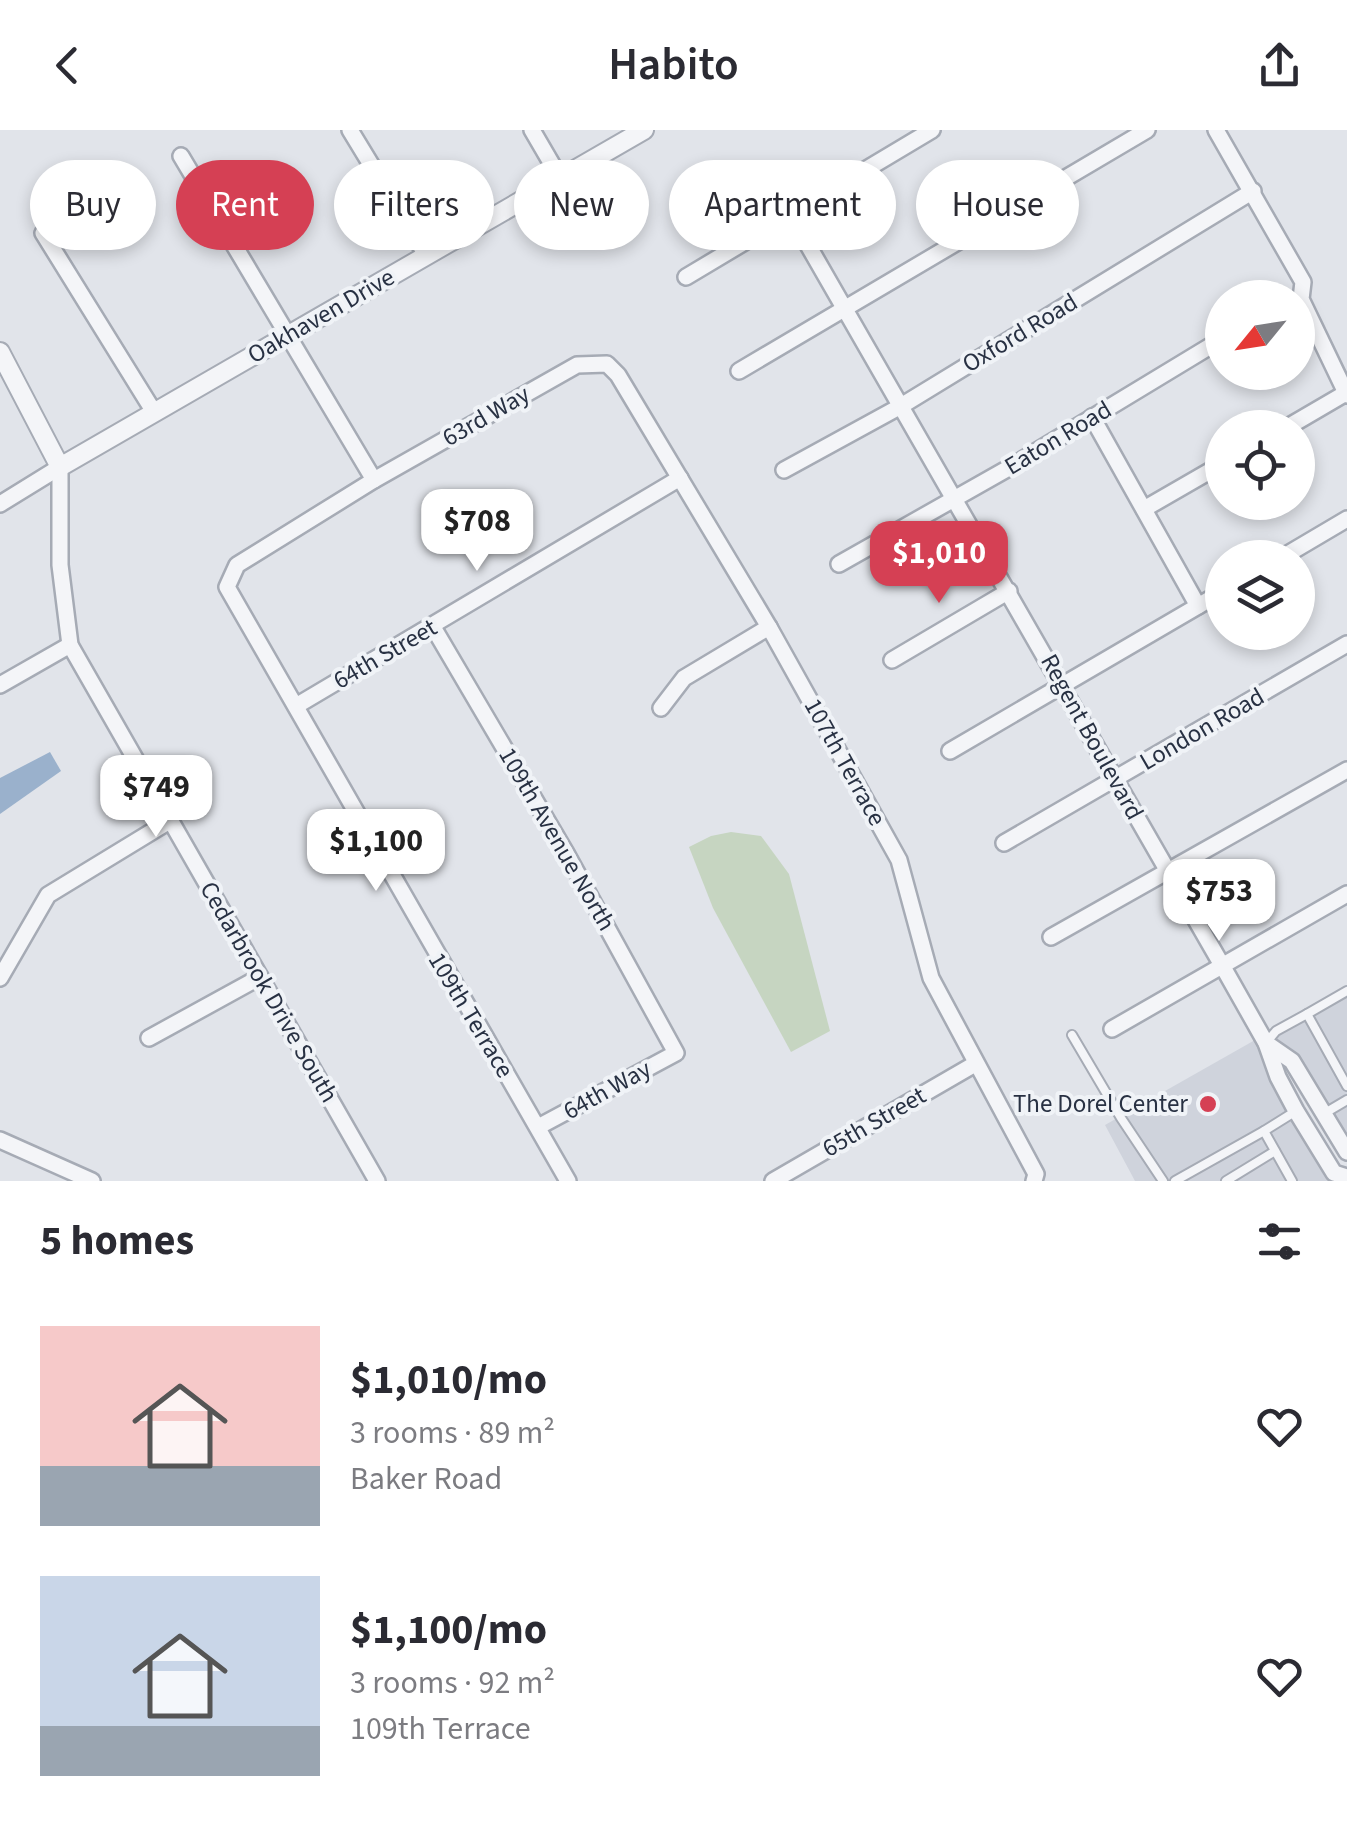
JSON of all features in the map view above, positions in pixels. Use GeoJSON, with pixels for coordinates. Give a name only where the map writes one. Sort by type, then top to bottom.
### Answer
{"type":"FeatureCollection","features":[{"type":"Feature","properties":{"kind":"street"},"geometry":{"type":"LineString","coordinates":[[350,130],[426,254]]}},
{"type":"Feature","properties":{"kind":"street"},"geometry":{"type":"LineString","coordinates":[[532,130],[550,160]]}},
{"type":"Feature","properties":{"kind":"street","name":"Oakhaven Drive"},"geometry":{"type":"LineString","coordinates":[[592,160],[644,130]]}},
{"type":"Feature","properties":{"kind":"street"},"geometry":{"type":"LineString","coordinates":[[882,160],[932,130]]}},
{"type":"Feature","properties":{"kind":"street"},"geometry":{"type":"LineString","coordinates":[[738,371],[1147,130]]}},
{"type":"Feature","properties":{"kind":"street"},"geometry":{"type":"LineString","coordinates":[[1216,130],[1302,280]]}},
{"type":"Feature","properties":{"kind":"street"},"geometry":{"type":"LineString","coordinates":[[181,156],[374,480]]}},
{"type":"Feature","properties":{"kind":"street","name":"Oxford Road"},"geometry":{"type":"LineString","coordinates":[[784,470],[900,406],[1253,191]]}},
{"type":"Feature","properties":{"kind":"street","name":"Oakhaven Drive"},"geometry":{"type":"LineString","coordinates":[[0,504],[514,204]]}},
{"type":"Feature","properties":{"kind":"street"},"geometry":{"type":"LineString","coordinates":[[54,250],[154,412]]}},
{"type":"Feature","properties":{"kind":"street"},"geometry":{"type":"LineString","coordinates":[[686,277],[731,250]]}},
{"type":"Feature","properties":{"kind":"street","name":"Regent Boulevard"},"geometry":{"type":"LineString","coordinates":[[812,250],[1266,1042],[1296,1111],[1334,1174],[1347,1177]]}},
{"type":"Feature","properties":{"kind":"street"},"geometry":{"type":"LineString","coordinates":[[1315,331],[1346,394],[1315,412]]}},
{"type":"Feature","properties":{"kind":"street","name":"Eaton Road"},"geometry":{"type":"LineString","coordinates":[[839,564],[1205,348]]}},
{"type":"Feature","properties":{"kind":"street"},"geometry":{"type":"LineString","coordinates":[[0,352],[60,467]]}},
{"type":"Feature","properties":{"kind":"street","name":"63rd Way"},"geometry":{"type":"LineString","coordinates":[[228,587],[237,565],[374,480],[576,364],[607,364]]}},
{"type":"Feature","properties":{"kind":"street","name":"107th Terrace"},"geometry":{"type":"LineString","coordinates":[[607,364],[618,375],[768,627],[899,860],[930,978],[1036,1174],[1034,1181]]}},
{"type":"Feature","properties":{"kind":"street"},"geometry":{"type":"LineString","coordinates":[[1092,417],[1198,606]]}},
{"type":"Feature","properties":{"kind":"street","name":"Cedarbrook Drive South"},"geometry":{"type":"LineString","coordinates":[[60,467],[60,565],[70,646],[378,1181]]}},
{"type":"Feature","properties":{"kind":"street"},"geometry":{"type":"LineString","coordinates":[[1144,509],[1205,474]]}},
{"type":"Feature","properties":{"kind":"street","name":"64th Street"},"geometry":{"type":"LineString","coordinates":[[296,706],[680,478]]}},
{"type":"Feature","properties":{"kind":"street"},"geometry":{"type":"LineString","coordinates":[[1312,540],[1347,519]]}},
{"type":"Feature","properties":{"kind":"street","name":"109th Terrace"},"geometry":{"type":"LineString","coordinates":[[228,587],[568,1181]]}},
{"type":"Feature","properties":{"kind":"street"},"geometry":{"type":"LineString","coordinates":[[892,660],[1009,591]]}},
{"type":"Feature","properties":{"kind":"street"},"geometry":{"type":"LineString","coordinates":[[950,751],[1205,602]]}},
{"type":"Feature","properties":{"kind":"street","name":"109th Avenue North"},"geometry":{"type":"LineString","coordinates":[[433,626],[566,852],[676,1053]]}},
{"type":"Feature","properties":{"kind":"street"},"geometry":{"type":"LineString","coordinates":[[661,708],[684,678],[768,627]]}},
{"type":"Feature","properties":{"kind":"street","name":"London Road"},"geometry":{"type":"LineString","coordinates":[[1004,844],[1347,644]]}},
{"type":"Feature","properties":{"kind":"street"},"geometry":{"type":"LineString","coordinates":[[0,685],[70,646]]}},
{"type":"Feature","properties":{"kind":"street"},"geometry":{"type":"LineString","coordinates":[[1052,937],[1347,770]]}},
{"type":"Feature","properties":{"kind":"street"},"geometry":{"type":"LineString","coordinates":[[0,978],[48,894],[170,820]]}},
{"type":"Feature","properties":{"kind":"street"},"geometry":{"type":"LineString","coordinates":[[1112,1029],[1347,894]]}},
{"type":"Feature","properties":{"kind":"street"},"geometry":{"type":"LineString","coordinates":[[149,1038],[260,977]]}},
{"type":"Feature","properties":{"kind":"street","name":"Regent Boulevard"},"geometry":{"type":"LineString","coordinates":[[1266,1042],[1292,1060],[1347,1152]]}},
{"type":"Feature","properties":{"kind":"street","name":"64th Way"},"geometry":{"type":"LineString","coordinates":[[538,1127],[676,1053]]}},
{"type":"Feature","properties":{"kind":"street","name":"65th Street"},"geometry":{"type":"LineString","coordinates":[[772,1181],[975,1064]]}},
{"type":"Feature","properties":{"kind":"street"},"geometry":{"type":"LineString","coordinates":[[0,1140],[92,1181]]}},
{"type":"Feature","properties":{"kind":"lane"},"geometry":{"type":"LineString","coordinates":[[1266,1042],[1276,1031],[1347,991]]}},
{"type":"Feature","properties":{"kind":"lane"},"geometry":{"type":"LineString","coordinates":[[1307,1014],[1347,1086]]}},
{"type":"Feature","properties":{"kind":"lane"},"geometry":{"type":"LineString","coordinates":[[1072,1035],[1162,1181]]}},
{"type":"Feature","properties":{"kind":"lane"},"geometry":{"type":"LineString","coordinates":[[1324,1114],[1347,1100]]}},
{"type":"Feature","properties":{"kind":"lane"},"geometry":{"type":"LineString","coordinates":[[1175,1181],[1296,1111]]}},
{"type":"Feature","properties":{"kind":"lane"},"geometry":{"type":"LineString","coordinates":[[1264,1131],[1292,1181]]}},
{"type":"Feature","properties":{"kind":"lane"},"geometry":{"type":"LineString","coordinates":[[1226,1181],[1275,1151]]}},
{"type":"Feature","properties":{"kind":"shaded area"},"geometry":{"type":"Polygon","coordinates":[[[1347,986],[1347,1137],[1299,1057],[1269,1032],[1347,986]]]}},
{"type":"Feature","properties":{"kind":"shaded area"},"geometry":{"type":"Polygon","coordinates":[[[1255,1040],[1289,1115],[1333,1181],[1135,1181],[1105,1125],[1255,1040]]]}},
{"type":"Feature","properties":{"kind":"green space"},"geometry":{"type":"Polygon","coordinates":[[[731,832],[761,836],[789,874],[830,1031],[791,1052],[713,908],[689,847],[731,832]]]}},
{"type":"Feature","properties":{"kind":"water"},"geometry":{"type":"Polygon","coordinates":[[[50,752],[61,771],[0,814],[0,778],[50,752]]]}},
{"type":"Feature","properties":{"kind":"place","name":"The Dorel Center"},"geometry":{"type":"Point","coordinates":[1208,1104]}}]}
